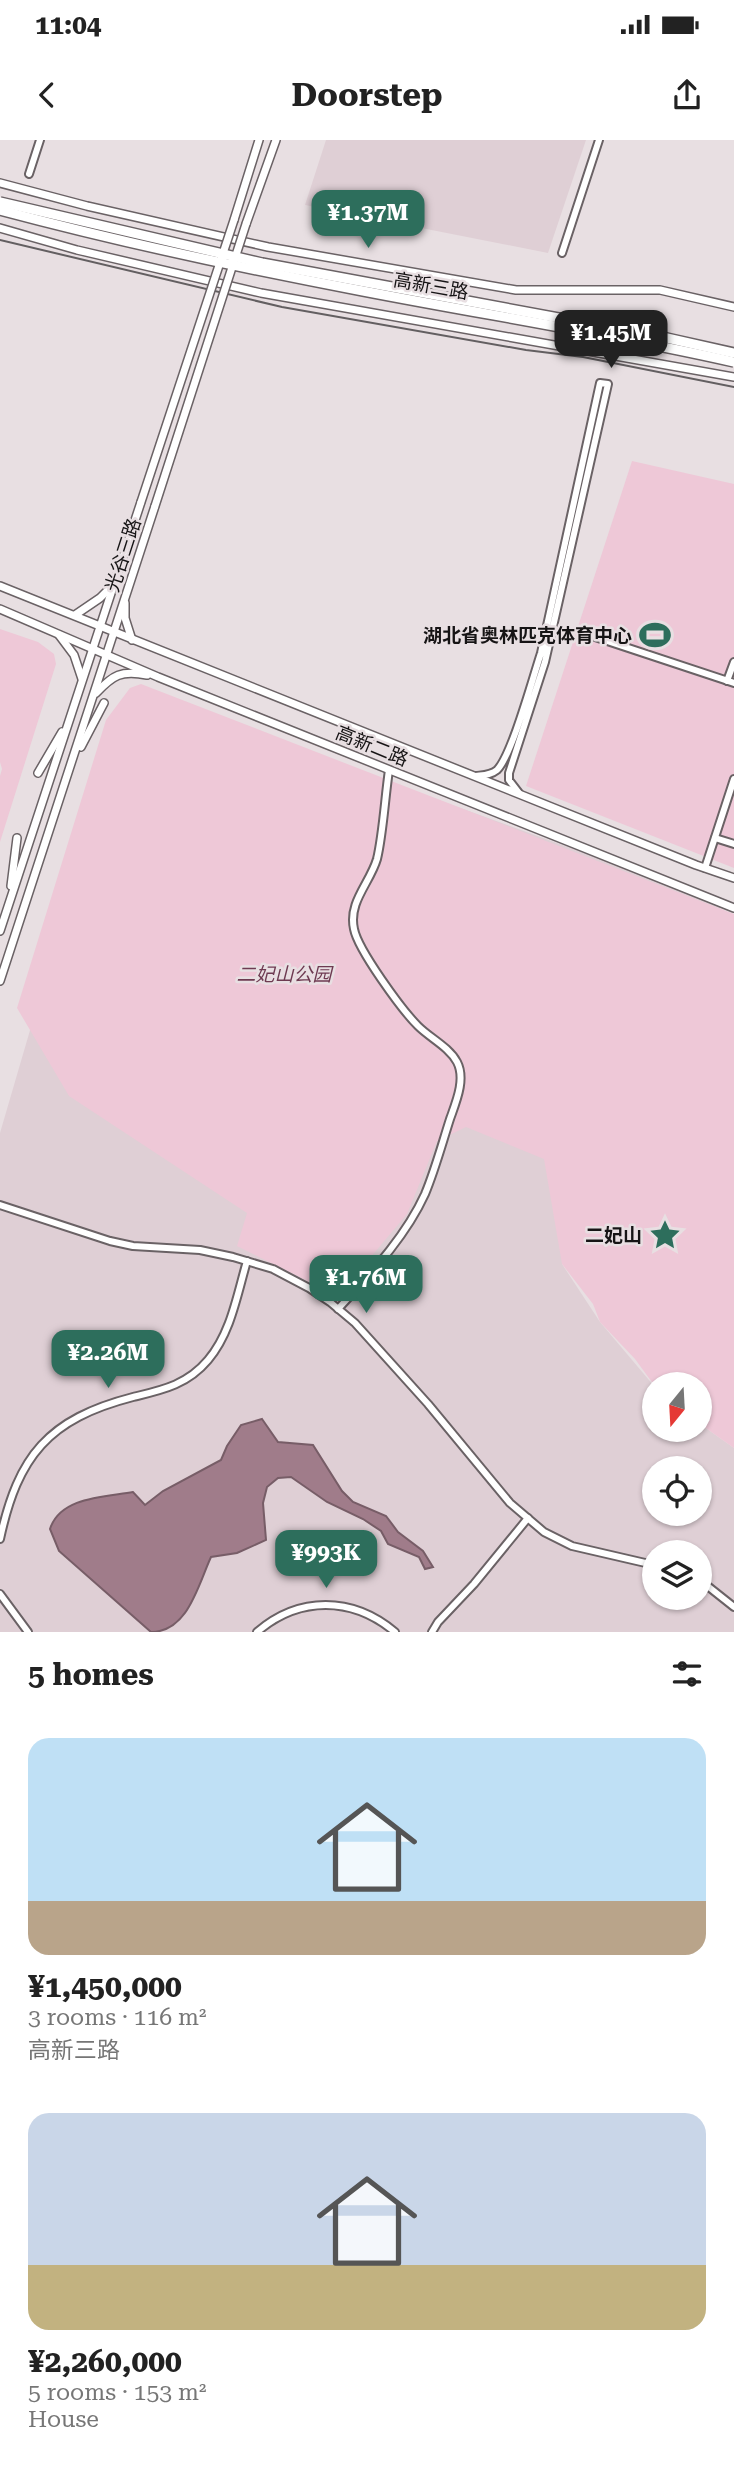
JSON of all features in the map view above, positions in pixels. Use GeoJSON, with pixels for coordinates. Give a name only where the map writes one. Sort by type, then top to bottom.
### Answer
{"type":"FeatureCollection","features":[{"type":"Feature","properties":{"kind":"highway","name":"高新三路"},"geometry":{"type":"LineString","coordinates":[[0,202],[262,263],[653,335],[734,353]]}},
{"type":"Feature","properties":{"kind":"highway","name":"高新三路"},"geometry":{"type":"LineString","coordinates":[[0,210],[163,251],[261,272],[590,332],[734,362]]}},
{"type":"Feature","properties":{"kind":"main road","name":"光谷三路"},"geometry":{"type":"LineString","coordinates":[[0,931],[259,140]]}},
{"type":"Feature","properties":{"kind":"main road","name":"光谷三路"},"geometry":{"type":"LineString","coordinates":[[0,981],[246,224],[276,140]]}},
{"type":"Feature","properties":{"kind":"main road","name":"高新三路"},"geometry":{"type":"LineString","coordinates":[[0,183],[87,206],[268,247],[516,290],[660,290],[734,307]]}},
{"type":"Feature","properties":{"kind":"main road","name":"高新三路"},"geometry":{"type":"LineString","coordinates":[[0,228],[77,250],[261,292],[734,377]]}},
{"type":"Feature","properties":{"kind":"main road","name":"高新二路"},"geometry":{"type":"LineString","coordinates":[[0,586],[734,878]]}},
{"type":"Feature","properties":{"kind":"main road"},"geometry":{"type":"LineString","coordinates":[[75,615],[112,586]]}},
{"type":"Feature","properties":{"kind":"main road"},"geometry":{"type":"LineString","coordinates":[[125,600],[125,618],[132,640]]}},
{"type":"Feature","properties":{"kind":"main road","name":"高新二路"},"geometry":{"type":"LineString","coordinates":[[0,609],[158,677],[734,908]]}},
{"type":"Feature","properties":{"kind":"main road"},"geometry":{"type":"LineString","coordinates":[[55,632],[74,655],[82,679]]}},
{"type":"Feature","properties":{"kind":"main road"},"geometry":{"type":"LineString","coordinates":[[93,696],[111,678],[123,673],[158,677]]}},
{"type":"Feature","properties":{"kind":"main road"},"geometry":{"type":"LineString","coordinates":[[71,766],[104,703]]}},
{"type":"Feature","properties":{"kind":"main road"},"geometry":{"type":"LineString","coordinates":[[38,772],[69,719]]}},
{"type":"Feature","properties":{"kind":"main road"},"geometry":{"type":"LineString","coordinates":[[10,901],[17,838]]}},
{"type":"Feature","properties":{"kind":"street"},"geometry":{"type":"LineString","coordinates":[[29,174],[40,140]]}},
{"type":"Feature","properties":{"kind":"street"},"geometry":{"type":"LineString","coordinates":[[562,253],[599,140]]}},
{"type":"Feature","properties":{"kind":"street"},"geometry":{"type":"LineString","coordinates":[[475,776],[493,773],[505,760],[531,684],[541,653],[600,383],[608,384],[545,662],[509,773],[509,780],[523,796]]}},
{"type":"Feature","properties":{"kind":"street"},"geometry":{"type":"LineString","coordinates":[[589,635],[731,682],[734,662]]}},
{"type":"Feature","properties":{"kind":"street"},"geometry":{"type":"LineString","coordinates":[[338,1309],[374,1269],[404,1229],[424,1196],[454,1109],[461,1076],[457,1062],[417,1026],[361,946],[354,928],[355,909],[362,887],[376,861],[389,770]]}},
{"type":"Feature","properties":{"kind":"street"},"geometry":{"type":"LineString","coordinates":[[705,868],[734,779]]}},
{"type":"Feature","properties":{"kind":"street"},"geometry":{"type":"LineString","coordinates":[[715,838],[734,844]]}},
{"type":"Feature","properties":{"kind":"street"},"geometry":{"type":"LineString","coordinates":[[0,1205],[110,1241],[159,1249],[200,1251],[247,1261],[273,1269],[309,1288],[338,1309],[369,1338],[510,1503],[528,1518],[556,1540],[642,1562]]}},
{"type":"Feature","properties":{"kind":"street"},"geometry":{"type":"LineString","coordinates":[[0,1539],[6,1508],[15,1485],[45,1441],[76,1417],[96,1407],[167,1390],[188,1379],[206,1362],[219,1346],[228,1326],[247,1261]]}},
{"type":"Feature","properties":{"kind":"street"},"geometry":{"type":"LineString","coordinates":[[432,1632],[528,1518]]}},
{"type":"Feature","properties":{"kind":"street"},"geometry":{"type":"LineString","coordinates":[[712,1590],[734,1607]]}},
{"type":"Feature","properties":{"kind":"street"},"geometry":{"type":"LineString","coordinates":[[0,1594],[28,1632]]}},
{"type":"Feature","properties":{"kind":"street"},"geometry":{"type":"LineString","coordinates":[[257,1632],[275,1618],[295,1608],[332,1604],[365,1612],[395,1632]]}},
{"type":"Feature","properties":{"kind":"shaded area"},"geometry":{"type":"Polygon","coordinates":[[[326,140],[586,140],[548,253],[305,205],[326,140]]]}},
{"type":"Feature","properties":{"kind":"shaded area"},"geometry":{"type":"Polygon","coordinates":[[[130,688],[722,903],[717,919],[578,1122],[562,1264],[600,1322],[642,1372],[642,1442],[712,1442],[712,1432],[734,1448],[734,1632],[0,1632],[0,1133],[130,688]]]}},
{"type":"Feature","properties":{"kind":"shaded area"},"geometry":{"type":"Polygon","coordinates":[[[262,1419],[278,1442],[313,1445],[342,1491],[353,1502],[386,1516],[398,1532],[423,1551],[433,1567],[425,1569],[419,1557],[388,1544],[381,1531],[327,1502],[291,1477],[278,1478],[267,1487],[263,1503],[266,1540],[237,1553],[211,1557],[183,1616],[164,1630],[151,1632],[59,1551],[50,1529],[63,1510],[84,1500],[133,1492],[145,1505],[163,1491],[221,1460],[241,1425],[262,1419]]]}},
{"type":"Feature","properties":{"kind":"green space","name":"湖北省奥林匹克体育中心"},"geometry":{"type":"Polygon","coordinates":[[[632,461],[734,484],[734,868],[526,786],[632,461]]]}},
{"type":"Feature","properties":{"kind":"green space"},"geometry":{"type":"Polygon","coordinates":[[[0,629],[38,642],[54,654],[56,664],[0,842],[2,769],[0,629]]]}},
{"type":"Feature","properties":{"kind":"green space","name":"二妃山公园"},"geometry":{"type":"Polygon","coordinates":[[[141,684],[734,914],[734,1448],[712,1432],[712,1372],[644,1372],[600,1322],[593,1304],[562,1264],[544,1159],[466,1127],[437,1141],[407,1214],[338,1296],[237,1246],[247,1213],[69,1096],[17,1008],[106,720],[130,688],[141,684]]]}},
{"type":"Feature","properties":{"kind":"tram line"},"geometry":{"type":"LineString","coordinates":[[0,240],[282,307],[526,350],[583,357],[734,387]]}},
{"type":"Feature","properties":{"kind":"place","name":"湖北省奥林匹克体育中心"},"geometry":{"type":"Point","coordinates":[655,635]}},
{"type":"Feature","properties":{"kind":"place","name":"二妃山"},"geometry":{"type":"Point","coordinates":[665,1235]}}]}
